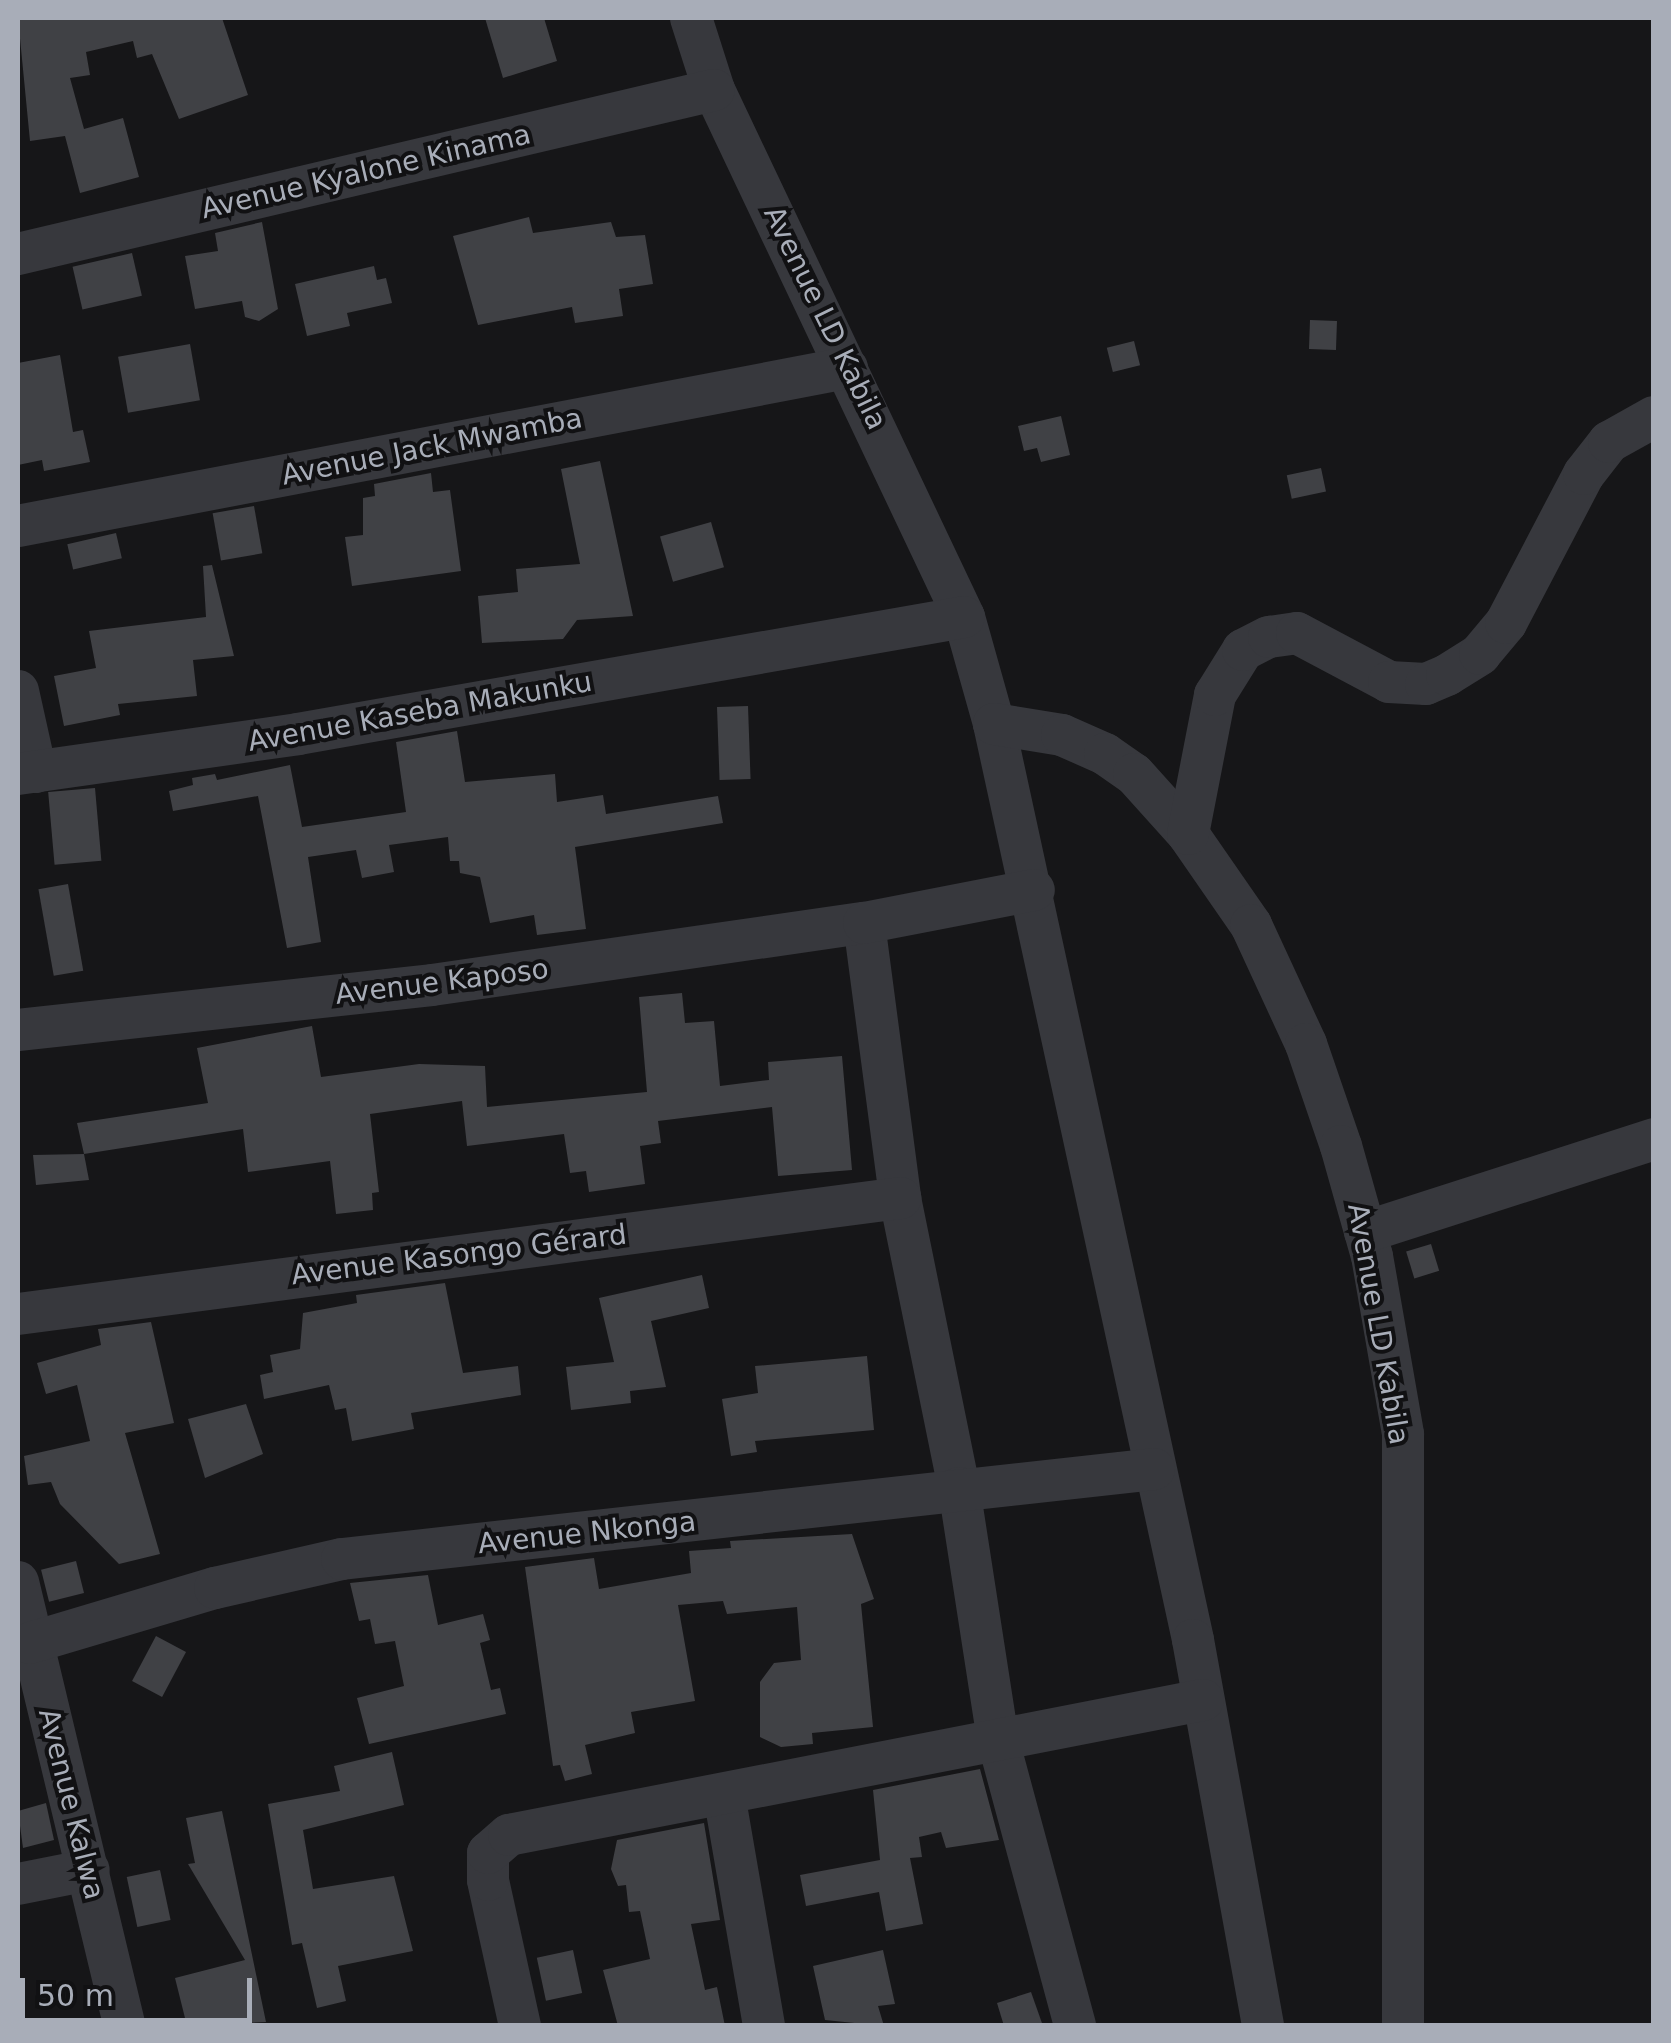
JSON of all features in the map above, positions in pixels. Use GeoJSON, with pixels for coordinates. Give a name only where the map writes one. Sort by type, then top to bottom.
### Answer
{"type":"FeatureCollection","features":[{"type":"Feature","properties":{"kind":"street","name":"Avenue LD Kabila"},"geometry":{"type":"LineString","coordinates":[[691,18],[714,90],[964,618],[1034,890],[1203,1700],[1263,2026]]}},
{"type":"Feature","properties":{"kind":"street","name":"Avenue Kyalone Kinama"},"geometry":{"type":"LineString","coordinates":[[18,254],[714,90]]}},
{"type":"Feature","properties":{"kind":"street","name":"Avenue Jack Mwamba"},"geometry":{"type":"LineString","coordinates":[[18,526],[847,368]]}},
{"type":"Feature","properties":{"kind":"street"},"geometry":{"type":"LineString","coordinates":[[1188,834],[1215,695],[1243,650],[1269,636],[1298,634],[1389,682],[1426,684],[1447,675],[1480,654],[1506,622],[1584,474],[1609,442],[1654,417]]}},
{"type":"Feature","properties":{"kind":"street","name":"Avenue Kaseba Makunku"},"geometry":{"type":"LineString","coordinates":[[26,773],[964,618]]}},
{"type":"Feature","properties":{"kind":"street"},"geometry":{"type":"LineString","coordinates":[[18,691],[26,773]]}},
{"type":"Feature","properties":{"kind":"street","name":"Avenue LD Kabila"},"geometry":{"type":"LineString","coordinates":[[994,724],[1062,735],[1105,754],[1134,774],[1188,834],[1251,925],[1306,1044],[1365,1232],[1402,1434],[1402,2026]]}},
{"type":"Feature","properties":{"kind":"street","name":"Avenue Kaposo"},"geometry":{"type":"LineString","coordinates":[[18,1030],[432,985],[864,924],[1034,890]]}},
{"type":"Feature","properties":{"kind":"street"},"geometry":{"type":"LineString","coordinates":[[864,924],[900,1198],[959,1488],[998,1740],[1075,2026]]}},
{"type":"Feature","properties":{"kind":"street"},"geometry":{"type":"LineString","coordinates":[[1365,1232],[1654,1139]]}},
{"type":"Feature","properties":{"kind":"street","name":"Avenue Kasongo Gérard"},"geometry":{"type":"LineString","coordinates":[[18,1314],[900,1198]]}},
{"type":"Feature","properties":{"kind":"street","name":"Avenue Nkonga"},"geometry":{"type":"LineString","coordinates":[[30,1643],[215,1588],[342,1559],[959,1488],[1154,1470]]}},
{"type":"Feature","properties":{"kind":"street","name":"Avenue Kalwa"},"geometry":{"type":"LineString","coordinates":[[18,1582],[125,2026]]}},
{"type":"Feature","properties":{"kind":"street"},"geometry":{"type":"LineString","coordinates":[[520,2026],[488,1880],[488,1853],[509,1835],[1203,1700]]}},
{"type":"Feature","properties":{"kind":"street"},"geometry":{"type":"LineString","coordinates":[[724,1794],[764,2026]]}},
{"type":"Feature","properties":{"kind":"street"},"geometry":{"type":"LineString","coordinates":[[18,1884],[90,1870]]}},
{"type":"Feature","properties":{"kind":"building"},"geometry":{"type":"Polygon","coordinates":[[[18,18],[222,18],[248,95],[179,119],[152,54],[137,58],[133,41],[86,52],[90,75],[70,78],[84,129],[123,118],[139,177],[80,193],[65,136],[30,141],[18,18]]]}},
{"type":"Feature","properties":{"kind":"building"},"geometry":{"type":"Polygon","coordinates":[[[485,18],[544,18],[557,61],[503,78],[485,18]]]}},
{"type":"Feature","properties":{"kind":"building"},"geometry":{"type":"Polygon","coordinates":[[[529,217],[533,233],[611,222],[616,237],[645,235],[653,284],[619,289],[623,316],[575,323],[572,307],[478,325],[453,236],[529,217]]]}},
{"type":"Feature","properties":{"kind":"building"},"geometry":{"type":"Polygon","coordinates":[[[262,222],[278,309],[259,321],[245,317],[242,301],[195,309],[185,256],[218,251],[215,233],[262,222]]]}},
{"type":"Feature","properties":{"kind":"building"},"geometry":{"type":"Polygon","coordinates":[[[132,253],[142,296],[82,310],[73,267],[132,253]]]}},
{"type":"Feature","properties":{"kind":"building"},"geometry":{"type":"Polygon","coordinates":[[[374,266],[377,280],[386,278],[392,303],[347,313],[350,326],[307,336],[295,284],[374,266]]]}},
{"type":"Feature","properties":{"kind":"building"},"geometry":{"type":"Polygon","coordinates":[[[1310,320],[1337,321],[1336,350],[1309,349],[1310,320]]]}},
{"type":"Feature","properties":{"kind":"building"},"geometry":{"type":"Polygon","coordinates":[[[1134,341],[1140,365],[1113,372],[1107,348],[1134,341]]]}},
{"type":"Feature","properties":{"kind":"building"},"geometry":{"type":"Polygon","coordinates":[[[190,344],[200,400],[128,413],[118,357],[190,344]]]}},
{"type":"Feature","properties":{"kind":"building"},"geometry":{"type":"Polygon","coordinates":[[[60,355],[73,432],[83,430],[90,462],[44,471],[42,460],[18,465],[18,363],[60,355]]]}},
{"type":"Feature","properties":{"kind":"building"},"geometry":{"type":"Polygon","coordinates":[[[1061,416],[1070,455],[1041,462],[1037,448],[1024,451],[1018,426],[1061,416]]]}},
{"type":"Feature","properties":{"kind":"building"},"geometry":{"type":"Polygon","coordinates":[[[600,461],[633,616],[577,620],[563,639],[482,643],[478,596],[518,592],[516,569],[580,564],[561,469],[600,461]]]}},
{"type":"Feature","properties":{"kind":"building"},"geometry":{"type":"Polygon","coordinates":[[[1321,468],[1326,491],[1292,499],[1287,475],[1321,468]]]}},
{"type":"Feature","properties":{"kind":"building"},"geometry":{"type":"Polygon","coordinates":[[[431,473],[433,492],[450,490],[461,571],[352,586],[345,537],[363,535],[363,498],[375,496],[374,484],[431,473]]]}},
{"type":"Feature","properties":{"kind":"building"},"geometry":{"type":"Polygon","coordinates":[[[254,506],[262,553],[221,561],[213,513],[254,506]]]}},
{"type":"Feature","properties":{"kind":"building"},"geometry":{"type":"Polygon","coordinates":[[[711,522],[724,567],[673,582],[660,537],[711,522]]]}},
{"type":"Feature","properties":{"kind":"building"},"geometry":{"type":"Polygon","coordinates":[[[116,533],[122,558],[73,570],[67,544],[116,533]]]}},
{"type":"Feature","properties":{"kind":"building"},"geometry":{"type":"Polygon","coordinates":[[[212,565],[234,656],[193,660],[197,696],[118,704],[120,715],[64,726],[54,676],[96,668],[89,631],[206,617],[203,566],[212,565]]]}},
{"type":"Feature","properties":{"kind":"building"},"geometry":{"type":"Polygon","coordinates":[[[748,706],[751,779],[720,780],[717,707],[748,706]]]}},
{"type":"Feature","properties":{"kind":"building"},"geometry":{"type":"Polygon","coordinates":[[[457,731],[465,782],[555,774],[557,802],[603,795],[606,814],[718,796],[723,823],[575,847],[586,929],[537,935],[534,915],[490,923],[480,877],[460,873],[459,861],[450,861],[448,837],[389,845],[394,872],[362,878],[356,850],[308,857],[321,942],[287,948],[258,796],[173,811],[169,791],[193,785],[192,778],[215,774],[217,780],[290,765],[302,827],[406,812],[396,742],[457,731]]]}},
{"type":"Feature","properties":{"kind":"building"},"geometry":{"type":"Polygon","coordinates":[[[95,788],[101,861],[55,865],[48,792],[95,788]]]}},
{"type":"Feature","properties":{"kind":"building"},"geometry":{"type":"Polygon","coordinates":[[[68,884],[83,971],[54,976],[38,889],[68,884]]]}},
{"type":"Feature","properties":{"kind":"building"},"geometry":{"type":"Polygon","coordinates":[[[682,993],[685,1023],[714,1021],[720,1086],[769,1080],[768,1062],[842,1056],[852,1170],[778,1176],[772,1107],[658,1121],[661,1143],[640,1146],[645,1184],[589,1192],[586,1171],[570,1173],[564,1134],[467,1146],[462,1101],[370,1114],[379,1192],[372,1193],[373,1210],[336,1214],[330,1161],[248,1172],[243,1129],[84,1154],[77,1123],[208,1103],[197,1048],[312,1026],[321,1077],[419,1064],[485,1066],[487,1107],[647,1092],[639,997],[682,993]]]}},
{"type":"Feature","properties":{"kind":"building"},"geometry":{"type":"Polygon","coordinates":[[[84,1154],[89,1180],[36,1185],[33,1155],[84,1154]]]}},
{"type":"Feature","properties":{"kind":"building"},"geometry":{"type":"Polygon","coordinates":[[[1431,1244],[1439,1271],[1414,1278],[1406,1252],[1431,1244]]]}},
{"type":"Feature","properties":{"kind":"building"},"geometry":{"type":"Polygon","coordinates":[[[702,1275],[709,1308],[651,1321],[666,1387],[630,1391],[631,1403],[571,1410],[566,1367],[614,1362],[599,1298],[702,1275]]]}},
{"type":"Feature","properties":{"kind":"building"},"geometry":{"type":"Polygon","coordinates":[[[445,1283],[463,1373],[518,1366],[521,1395],[411,1413],[414,1429],[352,1441],[346,1408],[335,1410],[329,1385],[264,1399],[260,1375],[273,1372],[270,1355],[300,1349],[303,1313],[357,1303],[356,1295],[445,1283]]]}},
{"type":"Feature","properties":{"kind":"building"},"geometry":{"type":"Polygon","coordinates":[[[151,1322],[174,1423],[125,1433],[160,1554],[119,1564],[60,1504],[51,1482],[28,1485],[24,1456],[90,1441],[77,1385],[46,1394],[37,1363],[101,1345],[98,1329],[151,1322]]]}},
{"type":"Feature","properties":{"kind":"building"},"geometry":{"type":"Polygon","coordinates":[[[867,1356],[874,1430],[755,1441],[757,1452],[731,1456],[722,1399],[758,1393],[755,1366],[867,1356]]]}},
{"type":"Feature","properties":{"kind":"building"},"geometry":{"type":"Polygon","coordinates":[[[246,1404],[263,1454],[205,1478],[188,1419],[246,1404]]]}},
{"type":"Feature","properties":{"kind":"building"},"geometry":{"type":"Polygon","coordinates":[[[852,1534],[874,1599],[861,1604],[873,1727],[812,1733],[813,1744],[781,1747],[760,1737],[760,1682],[774,1663],[801,1660],[797,1607],[727,1614],[723,1601],[678,1605],[695,1701],[631,1712],[635,1733],[585,1745],[592,1774],[565,1781],[560,1765],[553,1766],[525,1567],[594,1558],[599,1589],[691,1573],[689,1551],[731,1548],[730,1541],[852,1534]]]}},
{"type":"Feature","properties":{"kind":"building"},"geometry":{"type":"Polygon","coordinates":[[[76,1561],[84,1593],[49,1602],[41,1570],[76,1561]]]}},
{"type":"Feature","properties":{"kind":"building"},"geometry":{"type":"Polygon","coordinates":[[[428,1575],[438,1625],[483,1614],[490,1640],[480,1643],[491,1690],[500,1688],[506,1714],[369,1744],[357,1698],[404,1686],[395,1641],[375,1644],[370,1619],[359,1621],[350,1583],[428,1575]]]}},
{"type":"Feature","properties":{"kind":"building"},"geometry":{"type":"Polygon","coordinates":[[[156,1636],[186,1652],[162,1697],[132,1681],[156,1636]]]}},
{"type":"Feature","properties":{"kind":"building"},"geometry":{"type":"Polygon","coordinates":[[[392,1752],[404,1805],[303,1830],[313,1889],[394,1876],[413,1951],[338,1966],[346,2001],[317,2008],[302,1943],[292,1945],[268,1804],[340,1791],[334,1766],[392,1752]]]}},
{"type":"Feature","properties":{"kind":"building"},"geometry":{"type":"Polygon","coordinates":[[[980,1769],[999,1840],[946,1848],[941,1832],[919,1837],[922,1857],[910,1858],[923,1924],[886,1931],[879,1892],[806,1906],[800,1875],[880,1860],[873,1790],[980,1769]]]}},
{"type":"Feature","properties":{"kind":"building"},"geometry":{"type":"Polygon","coordinates":[[[46,1803],[54,1840],[23,1848],[18,1811],[46,1803]]]}},
{"type":"Feature","properties":{"kind":"building"},"geometry":{"type":"Polygon","coordinates":[[[222,1811],[266,2022],[187,2026],[175,1978],[245,1960],[188,1864],[195,1863],[186,1818],[222,1811]]]}},
{"type":"Feature","properties":{"kind":"building"},"geometry":{"type":"Polygon","coordinates":[[[704,1823],[720,1920],[691,1924],[705,1990],[717,1987],[725,2026],[618,2026],[603,1970],[650,1959],[640,1911],[629,1912],[626,1885],[618,1886],[611,1869],[617,1840],[704,1823]]]}},
{"type":"Feature","properties":{"kind":"building"},"geometry":{"type":"Polygon","coordinates":[[[160,1870],[171,1920],[137,1927],[127,1877],[160,1870]]]}},
{"type":"Feature","properties":{"kind":"building"},"geometry":{"type":"Polygon","coordinates":[[[573,1950],[582,1993],[546,2001],[537,1958],[573,1950]]]}},
{"type":"Feature","properties":{"kind":"building"},"geometry":{"type":"Polygon","coordinates":[[[883,1950],[895,2004],[878,2006],[884,2026],[825,2020],[813,1966],[883,1950]]]}},
{"type":"Feature","properties":{"kind":"building"},"geometry":{"type":"Polygon","coordinates":[[[1031,1992],[1043,2026],[1004,2026],[997,2003],[1031,1992]]]}}]}
